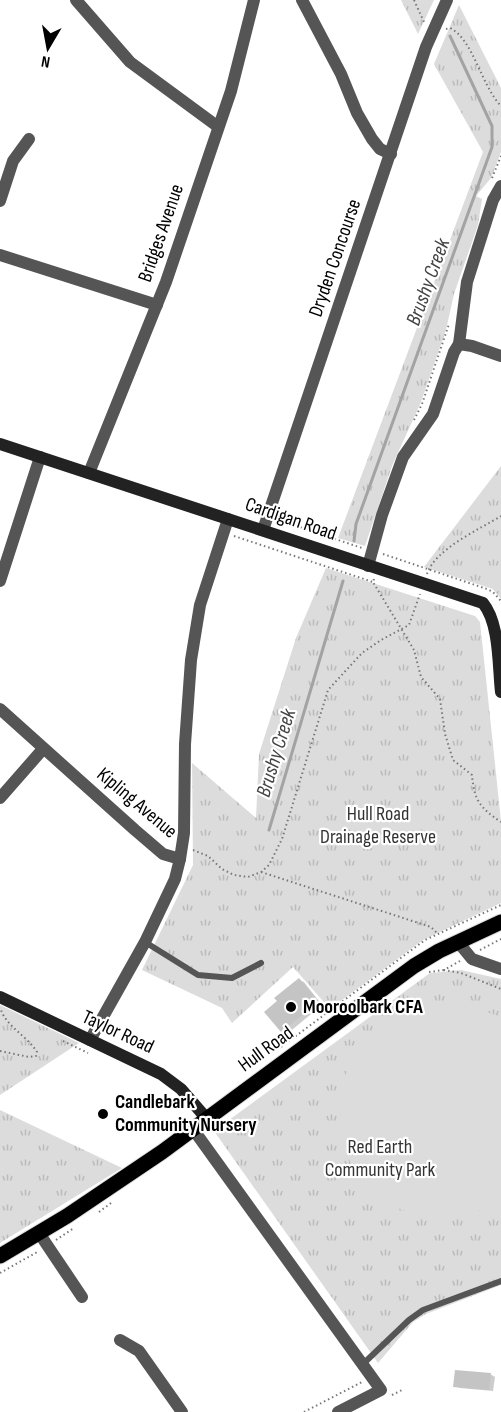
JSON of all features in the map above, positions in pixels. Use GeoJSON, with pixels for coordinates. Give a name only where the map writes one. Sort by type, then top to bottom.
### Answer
{"type":"FeatureCollection","features":[{"type":"Feature","properties":{"kind":"main road","name":"Hull Road"},"geometry":{"type":"LineString","coordinates":[[0,1256],[143,1165],[414,966],[501,922]]}},
{"type":"Feature","properties":{"kind":"street"},"geometry":{"type":"LineString","coordinates":[[76,0],[130,62],[217,126]]}},
{"type":"Feature","properties":{"kind":"street","name":"Bridges Avenue"},"geometry":{"type":"LineString","coordinates":[[89,473],[166,282],[217,126],[231,91],[254,0]]}},
{"type":"Feature","properties":{"kind":"street"},"geometry":{"type":"LineString","coordinates":[[302,0],[372,139],[380,148],[391,154]]}},
{"type":"Feature","properties":{"kind":"street","name":"Dryden Concourse"},"geometry":{"type":"LineString","coordinates":[[262,530],[426,47],[447,0]]}},
{"type":"Feature","properties":{"kind":"street"},"geometry":{"type":"LineString","coordinates":[[0,201],[13,160],[29,139]]}},
{"type":"Feature","properties":{"kind":"street"},"geometry":{"type":"LineString","coordinates":[[368,566],[382,514],[403,457],[429,422],[449,361],[459,344],[467,282],[495,195],[495,185]]}},
{"type":"Feature","properties":{"kind":"street"},"geometry":{"type":"LineString","coordinates":[[0,255],[157,305]]}},
{"type":"Feature","properties":{"kind":"street"},"geometry":{"type":"LineString","coordinates":[[459,344],[501,356]]}},
{"type":"Feature","properties":{"kind":"street","name":"Cardigan Road"},"geometry":{"type":"LineString","coordinates":[[0,444],[483,603],[494,624],[501,692]]}},
{"type":"Feature","properties":{"kind":"street"},"geometry":{"type":"LineString","coordinates":[[0,581],[40,457]]}},
{"type":"Feature","properties":{"kind":"street"},"geometry":{"type":"LineString","coordinates":[[181,854],[185,744],[192,660],[200,605],[228,519]]}},
{"type":"Feature","properties":{"kind":"street","name":"Kipling Avenue"},"geometry":{"type":"LineString","coordinates":[[0,709],[163,854],[181,854],[175,879],[95,1043]]}},
{"type":"Feature","properties":{"kind":"street"},"geometry":{"type":"LineString","coordinates":[[0,798],[43,749]]}},
{"type":"Feature","properties":{"kind":"street"},"geometry":{"type":"LineString","coordinates":[[458,942],[472,959],[501,969]]}},
{"type":"Feature","properties":{"kind":"street","name":"Taylor Road"},"geometry":{"type":"LineString","coordinates":[[0,997],[161,1074],[182,1089],[207,1119]]}},
{"type":"Feature","properties":{"kind":"street"},"geometry":{"type":"LineString","coordinates":[[193,1129],[363,1365],[377,1392],[338,1412]]}},
{"type":"Feature","properties":{"kind":"street"},"geometry":{"type":"LineString","coordinates":[[39,1233],[82,1298]]}},
{"type":"Feature","properties":{"kind":"street"},"geometry":{"type":"LineString","coordinates":[[120,1340],[139,1352],[182,1412]]}},
{"type":"Feature","properties":{"kind":"lane"},"geometry":{"type":"LineString","coordinates":[[145,942],[198,975],[231,978],[261,963]]}},
{"type":"Feature","properties":{"kind":"lane"},"geometry":{"type":"LineString","coordinates":[[363,1365],[409,1320],[423,1310],[501,1281]]}},
{"type":"Feature","properties":{"kind":"path"},"geometry":{"type":"LineString","coordinates":[[414,0],[423,21],[429,25]]}},
{"type":"Feature","properties":{"kind":"path"},"geometry":{"type":"LineString","coordinates":[[440,28],[444,30],[450,28],[463,37],[482,79],[501,106]]}},
{"type":"Feature","properties":{"kind":"path"},"geometry":{"type":"LineString","coordinates":[[495,185],[501,156]]}},
{"type":"Feature","properties":{"kind":"path"},"geometry":{"type":"LineString","coordinates":[[410,428],[422,404],[451,320]]}},
{"type":"Feature","properties":{"kind":"path"},"geometry":{"type":"LineString","coordinates":[[267,516],[357,547],[366,547]]}},
{"type":"Feature","properties":{"kind":"path"},"geometry":{"type":"LineString","coordinates":[[181,854],[197,850],[234,875],[248,877],[261,872],[275,856],[282,839],[328,690],[362,653],[381,639],[401,630],[411,620],[428,570],[445,551],[501,516]]}},
{"type":"Feature","properties":{"kind":"path"},"geometry":{"type":"LineString","coordinates":[[224,532],[373,582],[414,650],[421,677],[440,699],[445,734],[453,760],[472,775],[473,794],[484,811],[501,822]]}},
{"type":"Feature","properties":{"kind":"path"},"geometry":{"type":"LineString","coordinates":[[378,553],[487,589],[493,592],[501,602]]}},
{"type":"Feature","properties":{"kind":"path"},"geometry":{"type":"LineString","coordinates":[[261,872],[431,927],[437,933]]}},
{"type":"Feature","properties":{"kind":"path"},"geometry":{"type":"LineString","coordinates":[[489,945],[501,939]]}},
{"type":"Feature","properties":{"kind":"path"},"geometry":{"type":"LineString","coordinates":[[452,966],[444,970],[461,973],[501,988]]}},
{"type":"Feature","properties":{"kind":"path"},"geometry":{"type":"LineString","coordinates":[[0,1051],[29,1058],[36,1056],[37,1052],[32,1044],[3,1017],[1,1010],[6,1010]]}},
{"type":"Feature","properties":{"kind":"path"},"geometry":{"type":"LineString","coordinates":[[62,1040],[97,1056],[95,1043]]}},
{"type":"Feature","properties":{"kind":"path"},"geometry":{"type":"LineString","coordinates":[[304,1412],[363,1381],[377,1392]]}},
{"type":"Feature","properties":{"kind":"green space"},"geometry":{"type":"Polygon","coordinates":[[[401,0],[434,0],[418,34],[401,0]]]}},
{"type":"Feature","properties":{"kind":"green space"},"geometry":{"type":"Polygon","coordinates":[[[459,5],[501,88],[501,152],[491,178],[476,196],[482,199],[478,225],[454,294],[446,330],[421,402],[392,466],[365,546],[338,538],[483,152],[434,64],[459,5]]]}},
{"type":"Feature","properties":{"kind":"green space"},"geometry":{"type":"Polygon","coordinates":[[[501,466],[501,599],[493,589],[424,567],[501,466]]]}},
{"type":"Feature","properties":{"kind":"green space","name":"Hull Road Drainage Reserve"},"geometry":{"type":"Polygon","coordinates":[[[326,568],[475,616],[480,622],[501,821],[501,903],[423,940],[330,1009],[293,967],[232,1023],[222,1008],[142,970],[193,865],[192,763],[256,818],[259,754],[296,638],[326,568]]]}},
{"type":"Feature","properties":{"kind":"green space","name":"Red Earth Community Park"},"geometry":{"type":"Polygon","coordinates":[[[461,970],[501,979],[501,1285],[426,1314],[413,1322],[378,1363],[214,1131],[430,973],[461,970]]]}},
{"type":"Feature","properties":{"kind":"green space"},"geometry":{"type":"Polygon","coordinates":[[[0,1005],[79,1043],[0,1095],[0,1005]]]}},
{"type":"Feature","properties":{"kind":"green space"},"geometry":{"type":"Polygon","coordinates":[[[435,1006],[468,1008],[501,1017],[501,1197],[478,1211],[451,1219],[411,1213],[383,1200],[367,1187],[349,1160],[341,1118],[345,1076],[359,1049],[378,1032],[412,1014],[435,1006]]]}},
{"type":"Feature","properties":{"kind":"green space"},"geometry":{"type":"Polygon","coordinates":[[[0,1110],[122,1168],[0,1243],[0,1110]]]}},
{"type":"Feature","properties":{"kind":"building","name":"Mooroolbark CFA"},"geometry":{"type":"Polygon","coordinates":[[[299,978],[319,1002],[281,1032],[264,1012],[277,1001],[274,998],[299,978]]]}},
{"type":"Feature","properties":{"kind":"building"},"geometry":{"type":"Polygon","coordinates":[[[455,1370],[491,1373],[489,1390],[453,1387],[455,1370]]]}},
{"type":"Feature","properties":{"kind":"waterway","name":"Brushy Creek"},"geometry":{"type":"LineString","coordinates":[[354,541],[356,524],[492,147],[492,126],[450,36]]}},
{"type":"Feature","properties":{"kind":"waterway","name":"Brushy Creek"},"geometry":{"type":"LineString","coordinates":[[269,830],[343,581]]}},
{"type":"Feature","properties":{"kind":"place","name":"Mooroolbark CFA"},"geometry":{"type":"Point","coordinates":[291,1007]}},
{"type":"Feature","properties":{"kind":"place","name":"Candlebark Community Nursery"},"geometry":{"type":"Point","coordinates":[103,1114]}}]}
